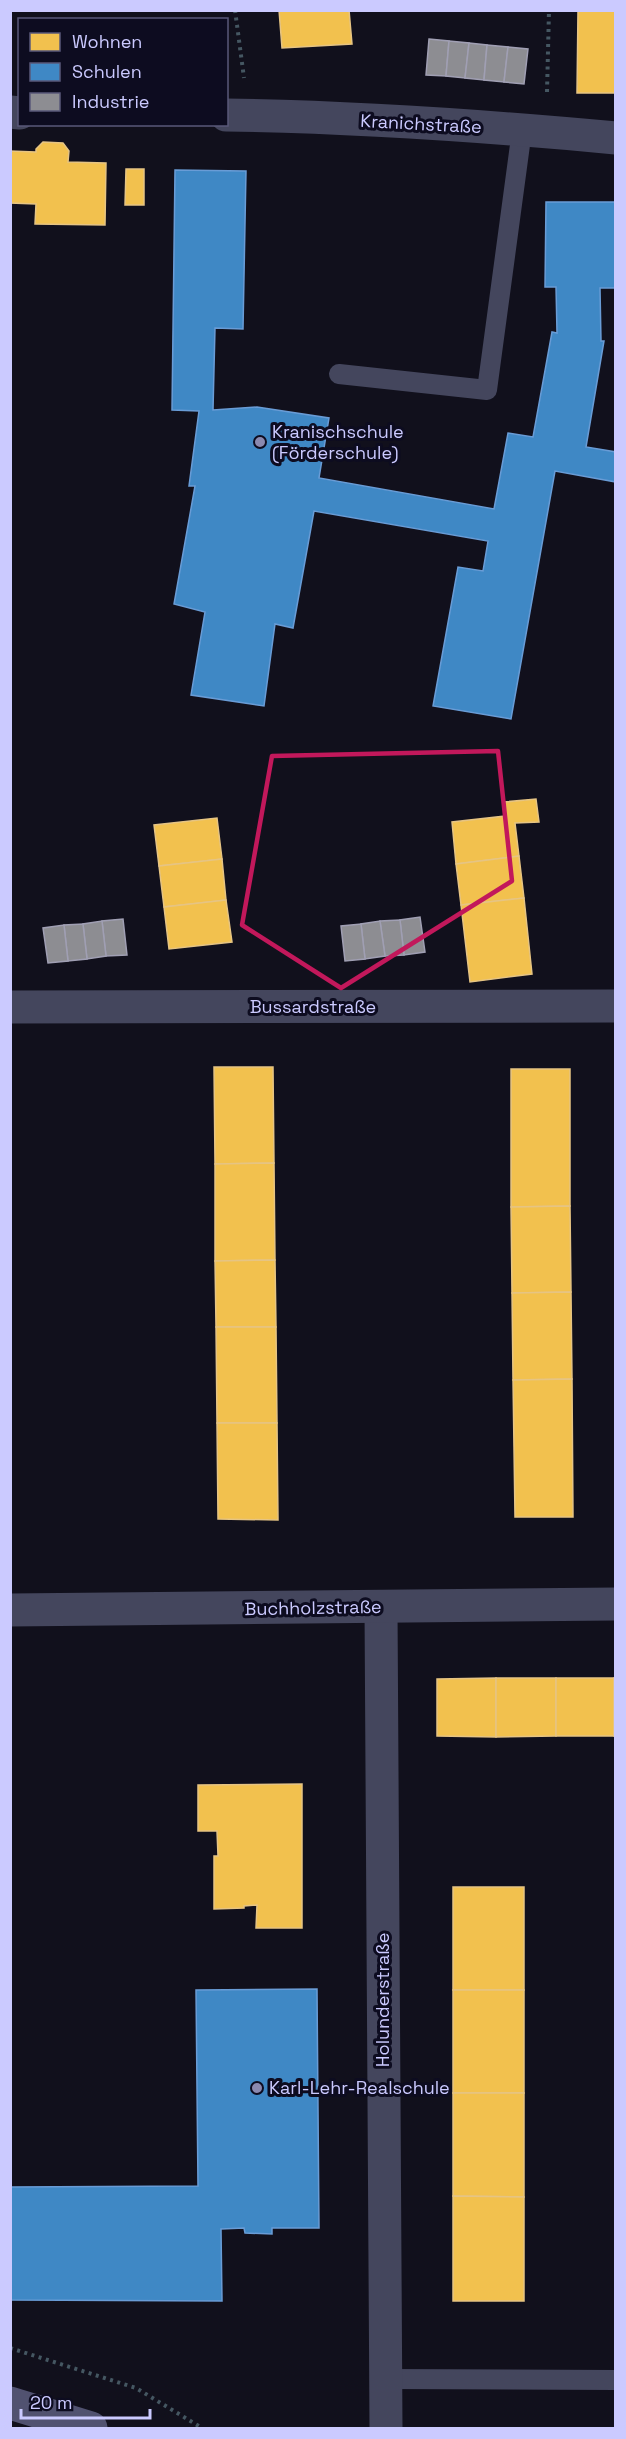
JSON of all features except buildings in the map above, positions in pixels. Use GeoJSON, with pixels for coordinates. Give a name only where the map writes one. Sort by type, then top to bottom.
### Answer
{"type":"FeatureCollection","features":[{"type":"Feature","properties":{"kind":"main road"},"geometry":{"type":"LineString","coordinates":[[10,2403],[91,2428]]}},
{"type":"Feature","properties":{"kind":"street","name":"Kranichstraße"},"geometry":{"type":"LineString","coordinates":[[238,116],[534,131],[615,138]]}},
{"type":"Feature","properties":{"kind":"street","name":"Bussardstraße"},"geometry":{"type":"LineString","coordinates":[[10,1007],[615,1006]]}},
{"type":"Feature","properties":{"kind":"street","name":"Buchholzstraße"},"geometry":{"type":"LineString","coordinates":[[10,1610],[615,1604]]}},
{"type":"Feature","properties":{"kind":"street","name":"Holunderstraße"},"geometry":{"type":"LineString","coordinates":[[381,1607],[386,2428]]}},
{"type":"Feature","properties":{"kind":"lane"},"geometry":{"type":"LineString","coordinates":[[339,374],[487,390],[534,131]]}},
{"type":"Feature","properties":{"kind":"lane"},"geometry":{"type":"LineString","coordinates":[[386,2379],[615,2380]]}},
{"type":"Feature","properties":{"kind":"path"},"geometry":{"type":"LineString","coordinates":[[235,10],[238,116]]}},
{"type":"Feature","properties":{"kind":"path"},"geometry":{"type":"LineString","coordinates":[[534,131],[549,10]]}},
{"type":"Feature","properties":{"kind":"path"},"geometry":{"type":"LineString","coordinates":[[10,2348],[136,2388],[202,2428]]}},
{"type":"Feature","properties":{"kind":"highlighted area"},"geometry":{"type":"Polygon","coordinates":[[[498,751],[512,881],[341,988],[242,925],[272,756],[498,751]]]}},
{"type":"Feature","properties":{"kind":"place","name":"Kranischschule (Förderschule)"},"geometry":{"type":"Point","coordinates":[260,442]}},
{"type":"Feature","properties":{"kind":"place","name":"Karl-Lehr-Realschule"},"geometry":{"type":"Point","coordinates":[257,2088]}}]}
